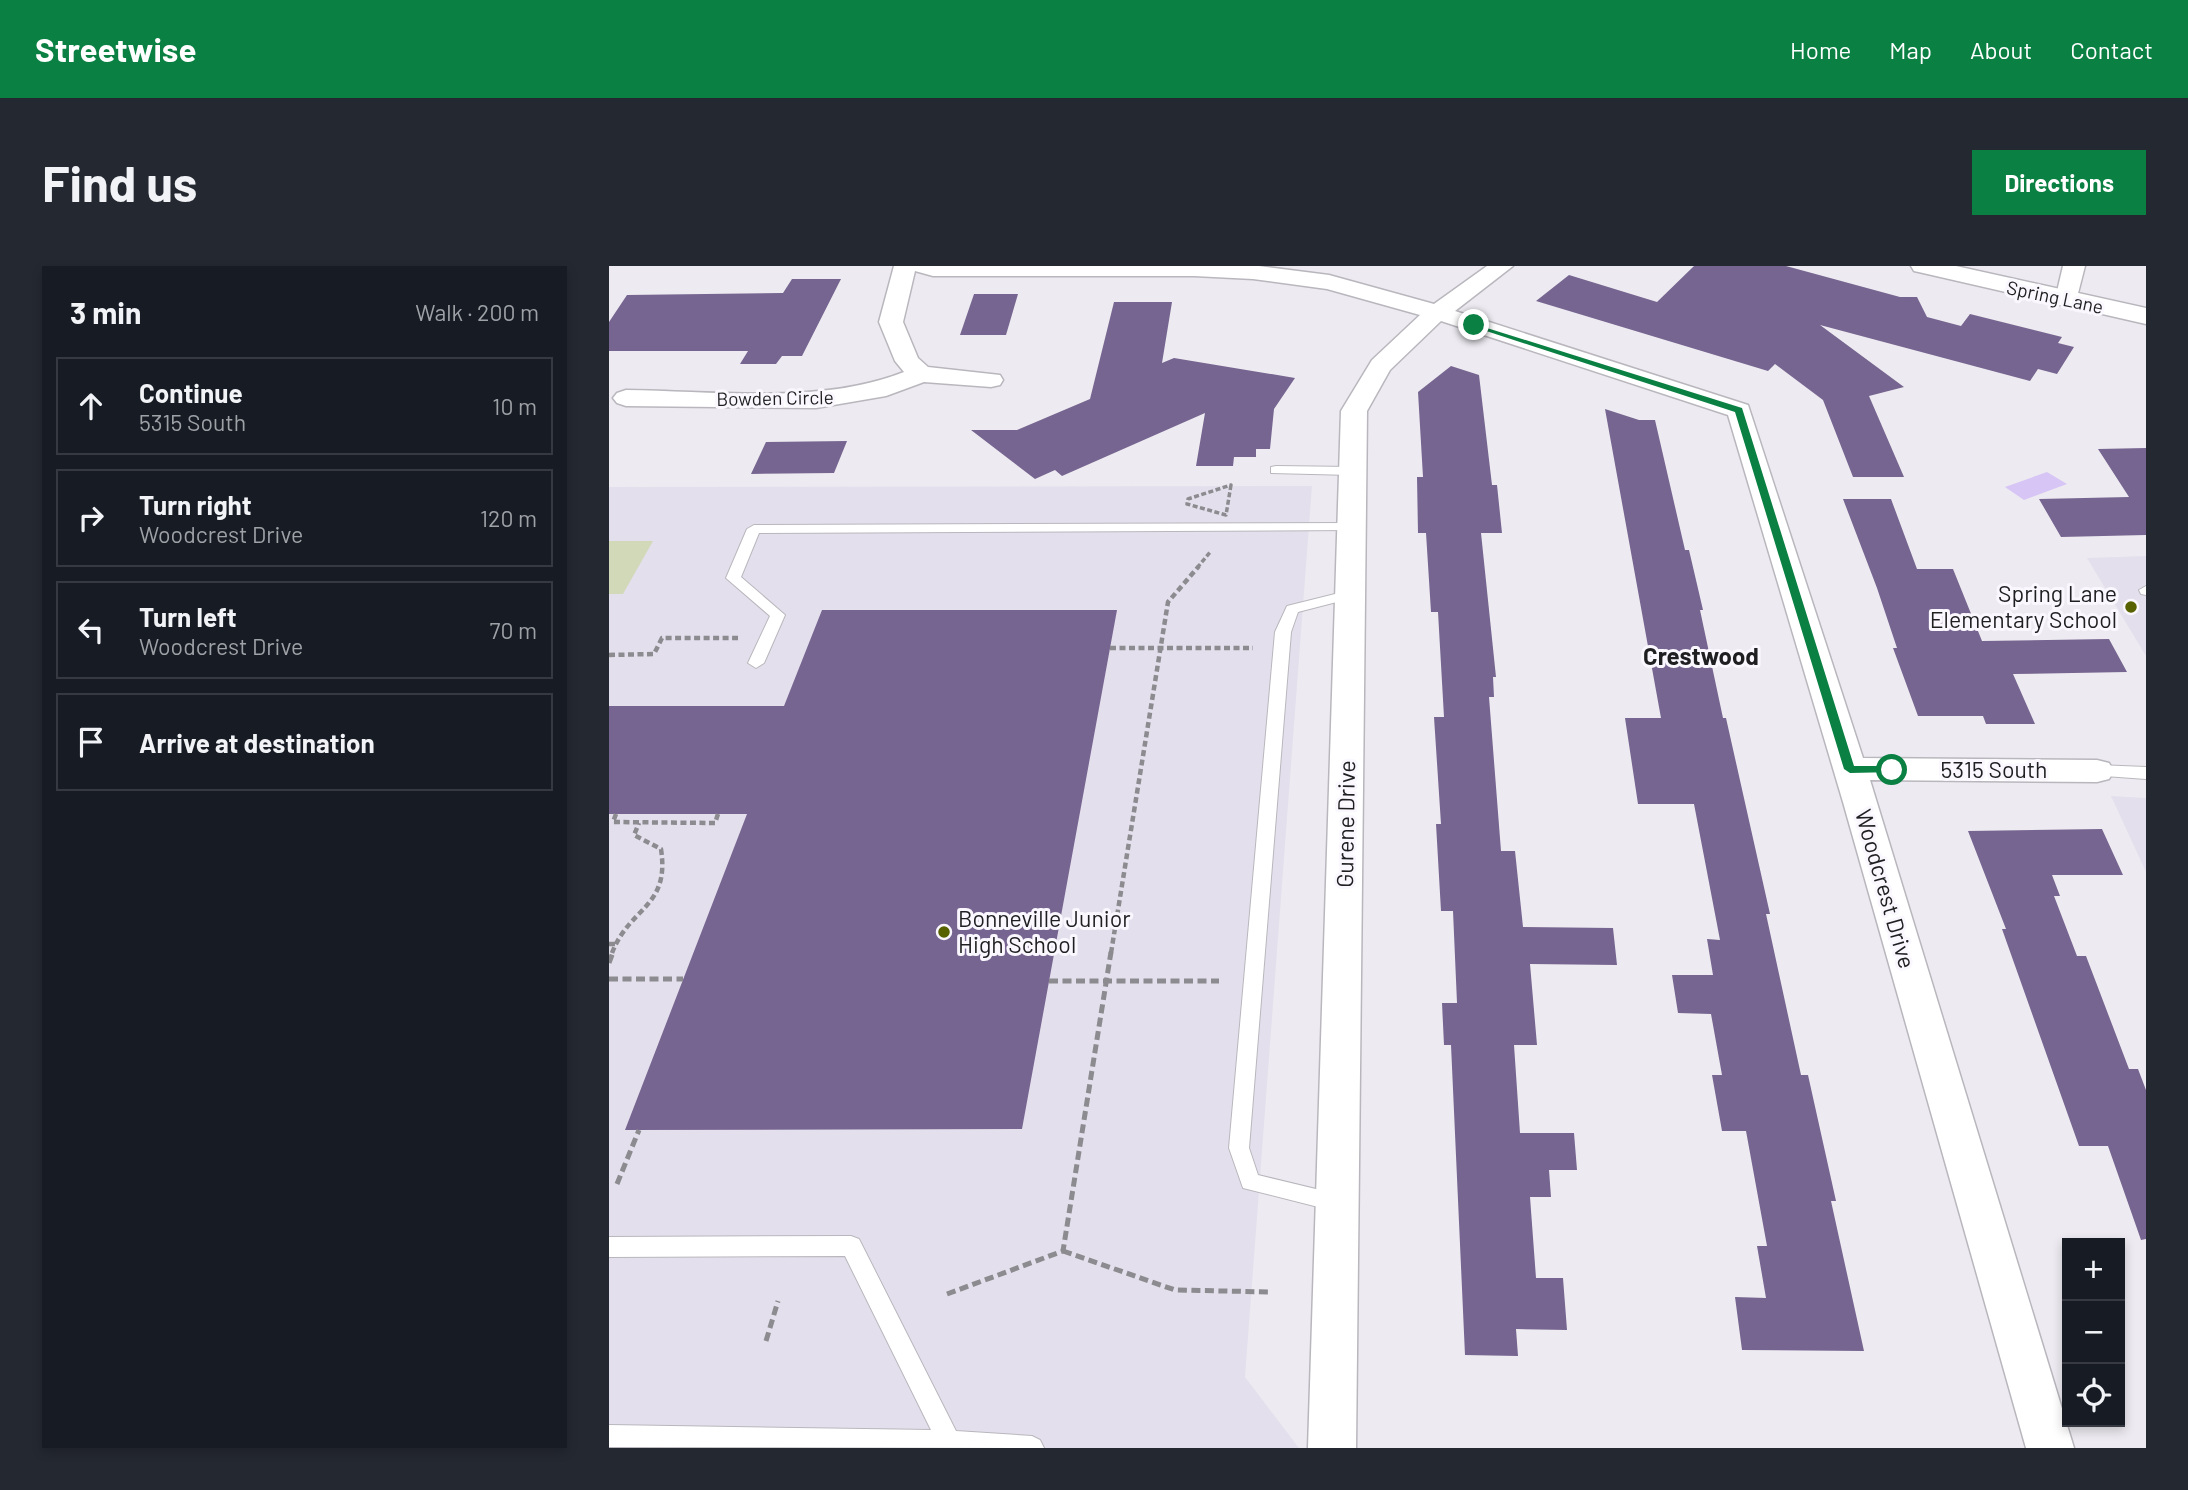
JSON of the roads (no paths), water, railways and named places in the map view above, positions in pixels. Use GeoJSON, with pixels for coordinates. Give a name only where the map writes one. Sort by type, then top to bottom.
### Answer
{"type":"FeatureCollection","features":[{"type":"Feature","properties":{"kind":"street"},"geometry":{"type":"LineString","coordinates":[[905,266],[891,321],[907,361],[921,374],[991,380]]}},
{"type":"Feature","properties":{"kind":"street","name":"Woodcrest Drive"},"geometry":{"type":"LineString","coordinates":[[922,266],[933,269],[1253,272],[1329,282],[1439,313],[1739,410],[1850,769],[2050,1448]]}},
{"type":"Feature","properties":{"kind":"street","name":"Gurene Drive"},"geometry":{"type":"LineString","coordinates":[[1332,1448],[1354,411],[1362,391],[1396,345],[1502,266]]}},
{"type":"Feature","properties":{"kind":"street","name":"Spring Lane"},"geometry":{"type":"LineString","coordinates":[[1923,266],[2146,316]]}},
{"type":"Feature","properties":{"kind":"street"},"geometry":{"type":"LineString","coordinates":[[2067,300],[2074,266]]}},
{"type":"Feature","properties":{"kind":"street","name":"Bowden Circle"},"geometry":{"type":"LineString","coordinates":[[626,398],[816,400],[886,388],[921,374]]}},
{"type":"Feature","properties":{"kind":"street","name":"5315 South"},"geometry":{"type":"LineString","coordinates":[[1850,769],[2097,771]]}},
{"type":"Feature","properties":{"kind":"lane"},"geometry":{"type":"LineString","coordinates":[[1276,470],[1352,471]]}},
{"type":"Feature","properties":{"kind":"lane"},"geometry":{"type":"LineString","coordinates":[[756,663],[778,615],[733,578],[754,529],[1352,527]]}},
{"type":"Feature","properties":{"kind":"lane"},"geometry":{"type":"LineString","coordinates":[[1338,1203],[1250,1182],[1239,1148],[1283,632],[1291,609],[1351,594]]}},
{"type":"Feature","properties":{"kind":"lane"},"geometry":{"type":"LineString","coordinates":[[2097,771],[2146,773]]}},
{"type":"Feature","properties":{"kind":"lane"},"geometry":{"type":"LineString","coordinates":[[609,1247],[851,1246],[947,1445]]}},
{"type":"Feature","properties":{"kind":"lane"},"geometry":{"type":"LineString","coordinates":[[609,1436],[1032,1448]]}},
{"type":"Feature","properties":{"kind":"place","name":"Spring Lane Elementary School"},"geometry":{"type":"Point","coordinates":[2131,607]}},
{"type":"Feature","properties":{"kind":"place","name":"Bonneville Junior High School"},"geometry":{"type":"Point","coordinates":[944,932]}},
{"type":"Feature","properties":{"kind":"district","name":"Crestwood"},"geometry":{"type":"Point","coordinates":[1701,657]}}]}
